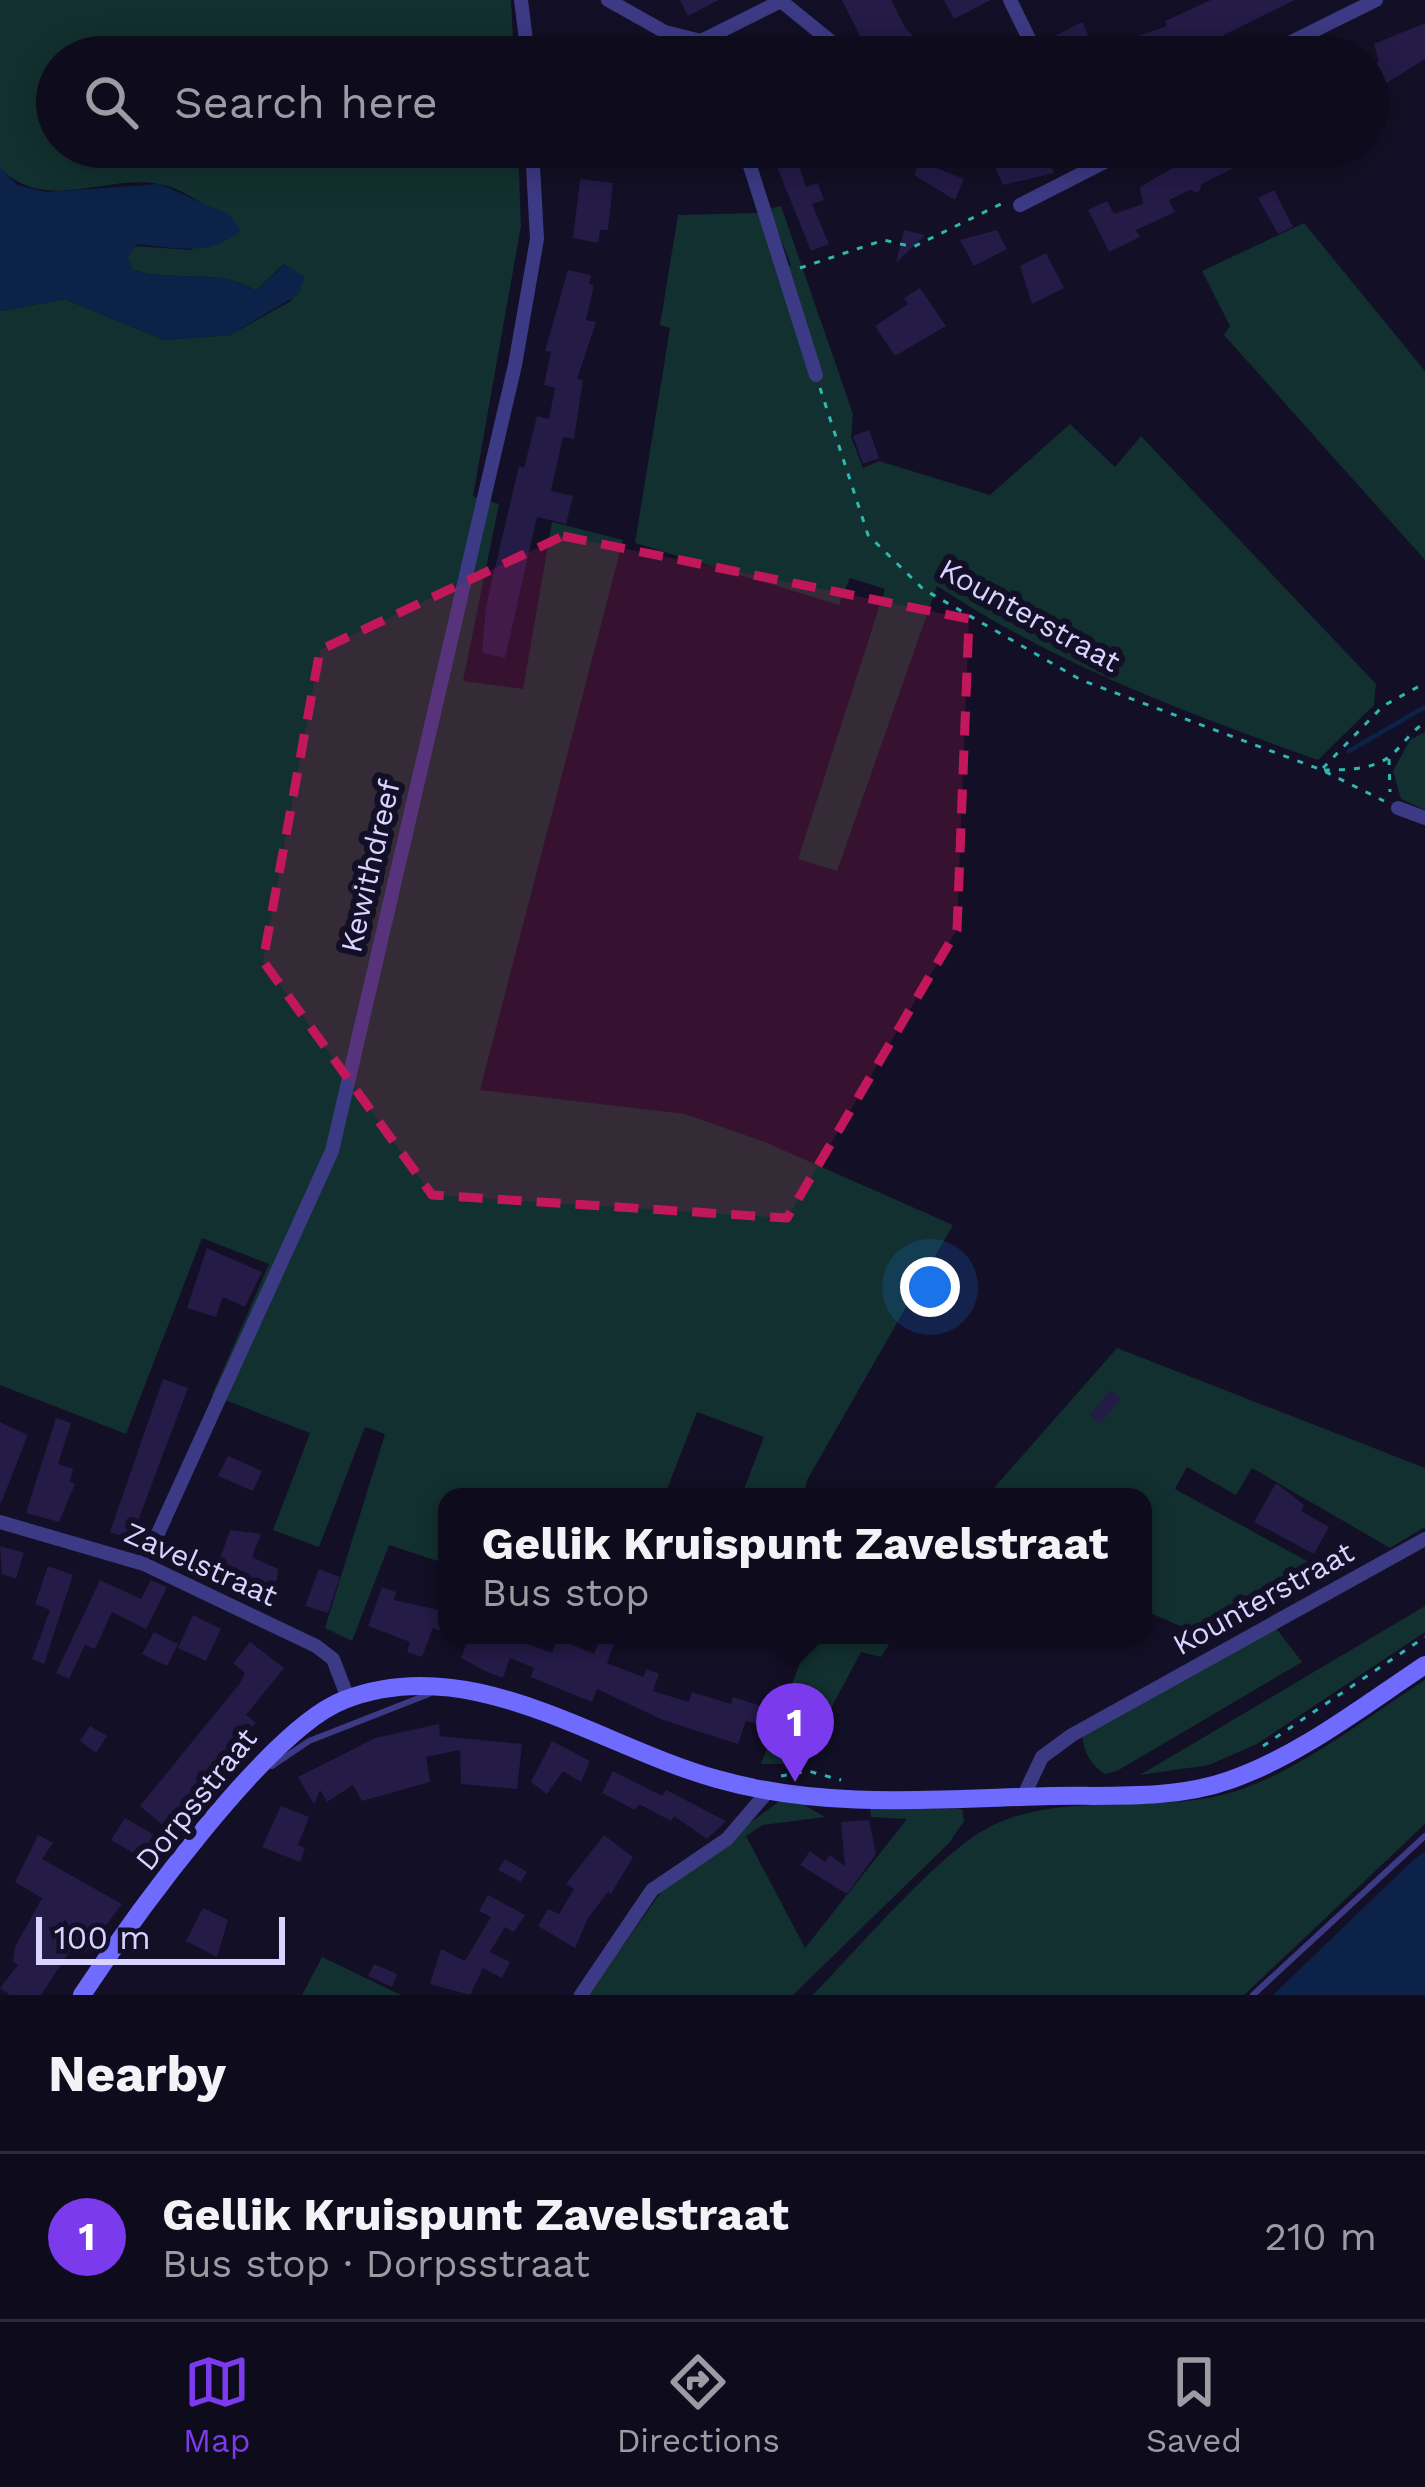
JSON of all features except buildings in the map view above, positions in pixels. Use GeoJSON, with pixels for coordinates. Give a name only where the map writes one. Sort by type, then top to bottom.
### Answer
{"type":"FeatureCollection","features":[{"type":"Feature","properties":{"kind":"street"},"geometry":{"type":"LineString","coordinates":[[521,0],[525,36]]}},
{"type":"Feature","properties":{"kind":"street"},"geometry":{"type":"LineString","coordinates":[[608,0],[681,36]]}},
{"type":"Feature","properties":{"kind":"street"},"geometry":{"type":"LineString","coordinates":[[711,36],[782,0],[825,36]]}},
{"type":"Feature","properties":{"kind":"street"},"geometry":{"type":"LineString","coordinates":[[1010,0],[1028,36]]}},
{"type":"Feature","properties":{"kind":"street"},"geometry":{"type":"LineString","coordinates":[[1303,36],[1376,0]]}},
{"type":"Feature","properties":{"kind":"street","name":"Kewithdreef"},"geometry":{"type":"LineString","coordinates":[[144,1564],[332,1151],[515,365],[537,239],[533,168]]}},
{"type":"Feature","properties":{"kind":"street"},"geometry":{"type":"LineString","coordinates":[[750,168],[816,375]]}},
{"type":"Feature","properties":{"kind":"street"},"geometry":{"type":"LineString","coordinates":[[1020,205],[1093,168]]}},
{"type":"Feature","properties":{"kind":"street"},"geometry":{"type":"LineString","coordinates":[[1398,808],[1425,818]]}},
{"type":"Feature","properties":{"kind":"street","name":"Zavelstraat"},"geometry":{"type":"LineString","coordinates":[[0,1522],[144,1564],[328,1653],[348,1698]]}},
{"type":"Feature","properties":{"kind":"street","name":"Kounterstraat"},"geometry":{"type":"LineString","coordinates":[[1023,1797],[1042,1757],[1072,1736],[1425,1539]]}},
{"type":"Feature","properties":{"kind":"street","name":"Dorpsstraat"},"geometry":{"type":"LineString","coordinates":[[82,1995],[244,1784],[302,1722],[348,1698],[388,1688],[442,1689],[543,1711],[664,1761],[769,1790],[869,1800],[1023,1797],[1165,1793],[1225,1782],[1298,1748],[1425,1665]]}},
{"type":"Feature","properties":{"kind":"street"},"geometry":{"type":"LineString","coordinates":[[581,1995],[652,1889],[728,1839],[769,1790]]}},
{"type":"Feature","properties":{"kind":"lane"},"geometry":{"type":"LineString","coordinates":[[244,1784],[309,1741],[442,1689]]}},
{"type":"Feature","properties":{"kind":"lane"},"geometry":{"type":"LineString","coordinates":[[1253,1995],[1425,1835]]}},
{"type":"Feature","properties":{"kind":"path"},"geometry":{"type":"LineString","coordinates":[[782,274],[884,240],[913,247],[1006,201],[1020,205]]}},
{"type":"Feature","properties":{"kind":"path","name":"Kounterstraat"},"geometry":{"type":"LineString","coordinates":[[816,375],[868,535],[923,589],[1081,680],[1322,770],[1398,808]]}},
{"type":"Feature","properties":{"kind":"path"},"geometry":{"type":"LineString","coordinates":[[1322,770],[1384,706],[1425,683]]}},
{"type":"Feature","properties":{"kind":"path"},"geometry":{"type":"LineString","coordinates":[[1322,770],[1354,770],[1389,758],[1409,732],[1425,723]]}},
{"type":"Feature","properties":{"kind":"path"},"geometry":{"type":"LineString","coordinates":[[1389,758],[1390,792],[1398,808]]}},
{"type":"Feature","properties":{"kind":"path"},"geometry":{"type":"LineString","coordinates":[[1258,1749],[1425,1637]]}},
{"type":"Feature","properties":{"kind":"path"},"geometry":{"type":"LineString","coordinates":[[769,1790],[789,1771],[846,1782]]}},
{"type":"Feature","properties":{"kind":"highlighted area"},"geometry":{"type":"Polygon","coordinates":[[[563,536],[969,619],[957,930],[787,1218],[432,1195],[263,961],[320,650],[563,536]]]}},
{"type":"Feature","properties":{"kind":"green space"},"geometry":{"type":"Polygon","coordinates":[[[0,0],[511,0],[513,36],[36,36],[36,168],[519,168],[521,226],[473,496],[499,504],[463,681],[523,689],[552,522],[623,540],[480,1090],[685,1114],[765,1142],[953,1225],[806,1488],[744,1488],[764,1437],[697,1412],[667,1488],[438,1488],[438,1561],[389,1545],[352,1641],[325,1628],[385,1434],[365,1427],[319,1547],[273,1530],[310,1433],[212,1395],[269,1264],[202,1238],[126,1434],[0,1385],[0,311],[65,299],[164,340],[230,335],[291,301],[298,277],[284,264],[256,291],[228,279],[133,270],[127,258],[134,246],[191,250],[228,214],[160,184],[56,191],[18,181],[0,168],[0,0]]]}},
{"type":"Feature","properties":{"kind":"green space"},"geometry":{"type":"Polygon","coordinates":[[[781,206],[853,414],[851,437],[863,468],[879,461],[990,495],[1070,424],[1115,467],[1141,436],[1376,684],[1374,705],[1318,760],[1170,705],[1075,663],[937,586],[837,871],[798,859],[885,589],[850,578],[839,605],[635,543],[670,328],[660,325],[678,215],[758,213],[779,271],[791,265],[769,209],[781,206]]]}},
{"type":"Feature","properties":{"kind":"green space"},"geometry":{"type":"Polygon","coordinates":[[[1304,223],[1425,371],[1425,560],[1224,335],[1230,326],[1202,271],[1304,223]]]}},
{"type":"Feature","properties":{"kind":"green space"},"geometry":{"type":"Polygon","coordinates":[[[1425,732],[1425,810],[1401,799],[1393,771],[1410,740],[1425,732]]]}},
{"type":"Feature","properties":{"kind":"green space"},"geometry":{"type":"Polygon","coordinates":[[[1117,1348],[1425,1468],[1425,1527],[1390,1548],[1252,1468],[1236,1495],[1187,1467],[1175,1489],[1318,1567],[1320,1582],[1213,1640],[1152,1614],[1152,1488],[994,1488],[1117,1348]]]}},
{"type":"Feature","properties":{"kind":"green space"},"geometry":{"type":"Polygon","coordinates":[[[1425,1606],[1425,1632],[1257,1744],[1209,1765],[1140,1775],[1425,1606]]]}},
{"type":"Feature","properties":{"kind":"green space"},"geometry":{"type":"Polygon","coordinates":[[[1275,1627],[1302,1662],[1117,1771],[1105,1774],[1091,1761],[1082,1732],[1275,1627]]]}},
{"type":"Feature","properties":{"kind":"green space"},"geometry":{"type":"Polygon","coordinates":[[[807,1644],[889,1644],[881,1657],[861,1652],[801,1764],[761,1764],[807,1644]]]}},
{"type":"Feature","properties":{"kind":"green space"},"geometry":{"type":"Polygon","coordinates":[[[1425,1680],[1425,1824],[1244,1995],[813,1995],[920,1883],[984,1830],[1043,1810],[1173,1802],[1236,1791],[1309,1756],[1425,1680]]]}},
{"type":"Feature","properties":{"kind":"green space"},"geometry":{"type":"Polygon","coordinates":[[[781,1800],[799,1802],[825,1817],[763,1825],[746,1836],[805,1948],[907,1819],[871,1817],[870,1808],[962,1809],[964,1821],[949,1843],[793,1995],[588,1995],[666,1885],[781,1800]]]}},
{"type":"Feature","properties":{"kind":"green space"},"geometry":{"type":"Polygon","coordinates":[[[322,1957],[401,1995],[302,1995],[322,1957]]]}},
{"type":"Feature","properties":{"kind":"water"},"geometry":{"type":"Polygon","coordinates":[[[0,168],[17,185],[46,192],[160,184],[228,214],[241,230],[205,247],[137,244],[127,258],[133,270],[228,279],[256,291],[285,264],[304,277],[299,294],[230,335],[164,340],[65,299],[0,311],[0,168]]]}},
{"type":"Feature","properties":{"kind":"water"},"geometry":{"type":"Polygon","coordinates":[[[1425,1851],[1425,1995],[1273,1995],[1411,1862],[1425,1851]]]}},
{"type":"Feature","properties":{"kind":"waterway"},"geometry":{"type":"LineString","coordinates":[[1349,751],[1425,707]]}},
{"type":"Feature","properties":{"kind":"place","name":"Gellik Kruispunt Zavelstraat"},"geometry":{"type":"Point","coordinates":[795,1782]}}]}
